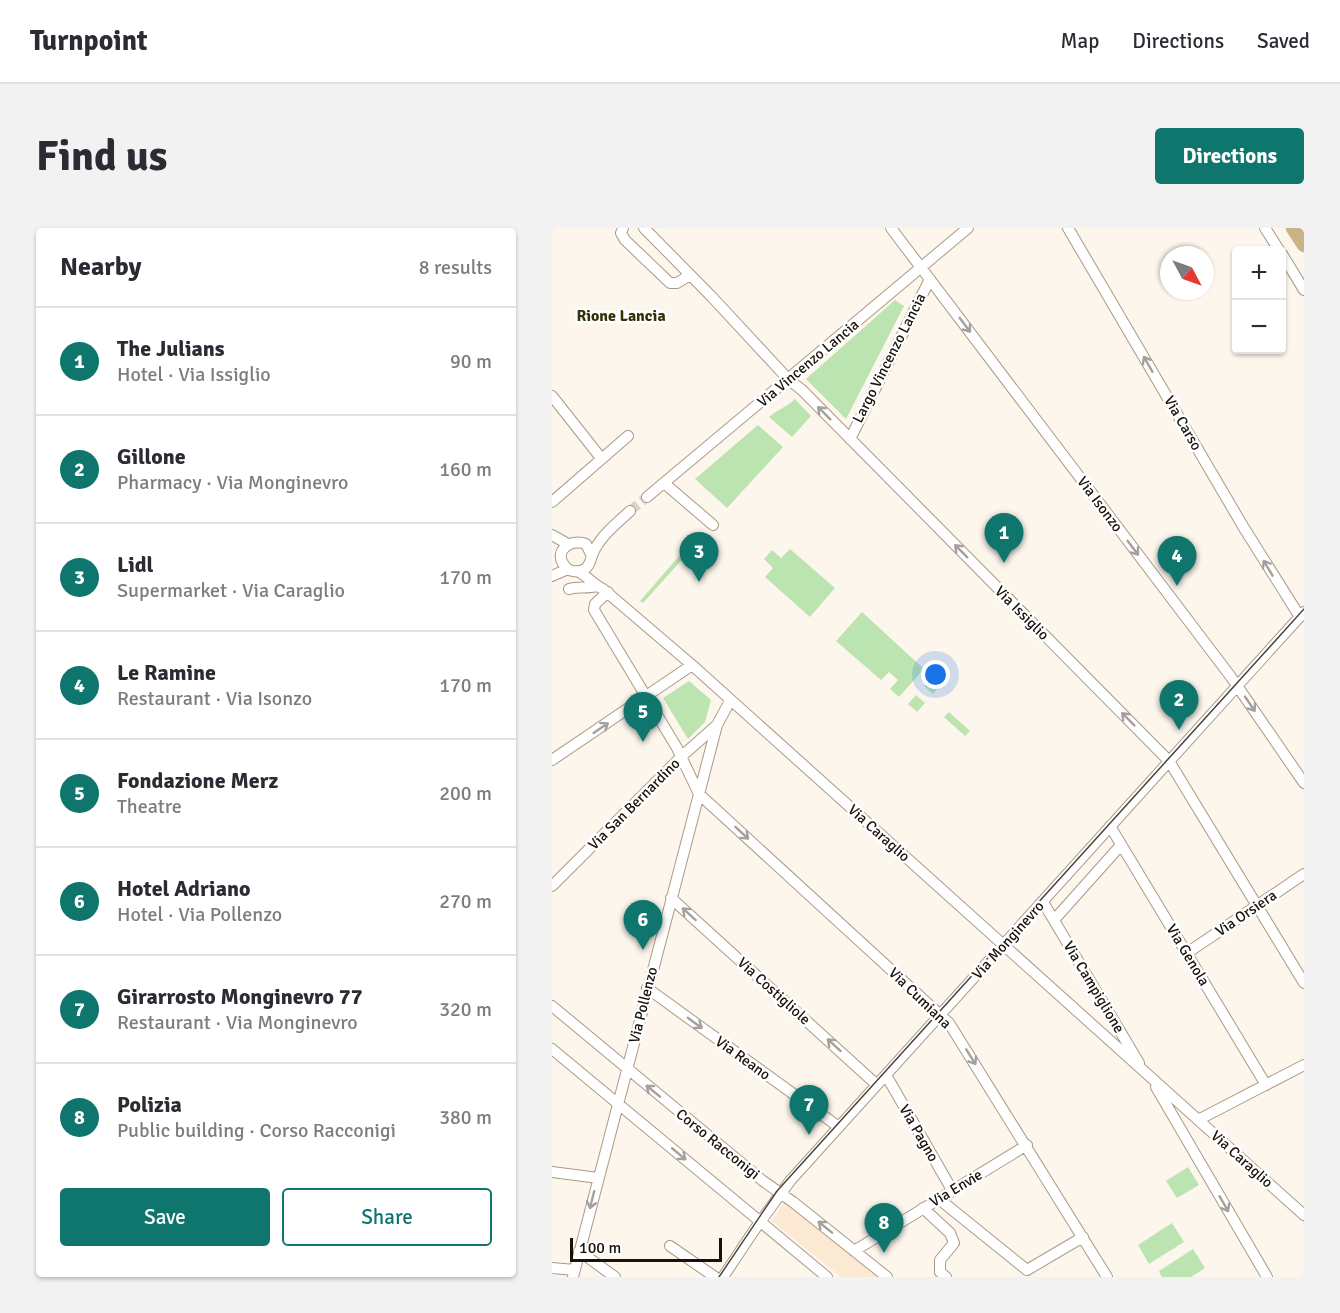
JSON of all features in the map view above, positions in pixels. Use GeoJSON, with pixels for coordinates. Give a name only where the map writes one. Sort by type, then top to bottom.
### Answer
{"type":"FeatureCollection","features":[{"type":"Feature","properties":{"kind":"main road"},"geometry":{"type":"LineString","coordinates":[[1293,228],[1304,245]]}},
{"type":"Feature","properties":{"kind":"street"},"geometry":{"type":"LineString","coordinates":[[623,228],[621,233],[625,240],[670,283],[677,283],[690,275]]}},
{"type":"Feature","properties":{"kind":"street","name":"Via Issiglio"},"geometry":{"type":"LineString","coordinates":[[644,228],[788,379],[1169,761],[1304,983]]}},
{"type":"Feature","properties":{"kind":"street","name":"Via Isonzo"},"geometry":{"type":"LineString","coordinates":[[891,228],[1237,686],[1304,783]]}},
{"type":"Feature","properties":{"kind":"street","name":"Via Vincenzo Lancia"},"geometry":{"type":"LineString","coordinates":[[647,497],[968,228]]}},
{"type":"Feature","properties":{"kind":"street","name":"Via Carso"},"geometry":{"type":"LineString","coordinates":[[1068,228],[1244,528],[1302,615]]}},
{"type":"Feature","properties":{"kind":"street"},"geometry":{"type":"LineString","coordinates":[[1265,228],[1276,246]]}},
{"type":"Feature","properties":{"kind":"street"},"geometry":{"type":"LineString","coordinates":[[1286,262],[1304,290]]}},
{"type":"Feature","properties":{"kind":"street","name":"Largo Vincenzo Lancia"},"geometry":{"type":"LineString","coordinates":[[850,439],[930,279]]}},
{"type":"Feature","properties":{"kind":"street"},"geometry":{"type":"LineString","coordinates":[[552,396],[600,458]]}},
{"type":"Feature","properties":{"kind":"street"},"geometry":{"type":"LineString","coordinates":[[552,502],[628,436]]}},
{"type":"Feature","properties":{"kind":"street"},"geometry":{"type":"LineString","coordinates":[[663,483],[713,525]]}},
{"type":"Feature","properties":{"kind":"street"},"geometry":{"type":"LineString","coordinates":[[552,576],[586,568],[598,543],[630,511]]}},
{"type":"Feature","properties":{"kind":"street"},"geometry":{"type":"LineString","coordinates":[[552,536],[568,544],[582,542],[617,522]]}},
{"type":"Feature","properties":{"kind":"street"},"geometry":{"type":"LineString","coordinates":[[582,542],[589,548],[592,558]]}},
{"type":"Feature","properties":{"kind":"street"},"geometry":{"type":"LineString","coordinates":[[552,544],[573,571],[573,585],[569,589],[580,586],[603,589],[594,610],[682,756],[699,794]]}},
{"type":"Feature","properties":{"kind":"street"},"geometry":{"type":"LineString","coordinates":[[552,570],[568,544]]}},
{"type":"Feature","properties":{"kind":"street","name":"Via Caraglio"},"geometry":{"type":"LineString","coordinates":[[592,558],[603,589]]}},
{"type":"Feature","properties":{"kind":"street","name":"Via Caraglio"},"geometry":{"type":"LineString","coordinates":[[573,571],[603,589],[692,665],[1304,1215]]}},
{"type":"Feature","properties":{"kind":"street","name":"Via Monginevro"},"geometry":{"type":"LineString","coordinates":[[723,1277],[780,1193],[1302,615]]}},
{"type":"Feature","properties":{"kind":"street"},"geometry":{"type":"LineString","coordinates":[[552,760],[692,665]]}},
{"type":"Feature","properties":{"kind":"street","name":"Via Pollenzo"},"geometry":{"type":"LineString","coordinates":[[574,1274],[717,725],[730,701]]}},
{"type":"Feature","properties":{"kind":"street","name":"Via San Bernardino"},"geometry":{"type":"LineString","coordinates":[[552,886],[682,756],[717,725]]}},
{"type":"Feature","properties":{"kind":"street","name":"Via Cumiana"},"geometry":{"type":"LineString","coordinates":[[699,794],[949,1023],[1107,1277]]}},
{"type":"Feature","properties":{"kind":"street","name":"Via Genola"},"geometry":{"type":"LineString","coordinates":[[1110,826],[1266,1085]]}},
{"type":"Feature","properties":{"kind":"street","name":"Via Monginevro"},"geometry":{"type":"LineString","coordinates":[[1054,920],[1121,845]]}},
{"type":"Feature","properties":{"kind":"street","name":"Via Orsiera"},"geometry":{"type":"LineString","coordinates":[[1187,953],[1304,874]]}},
{"type":"Feature","properties":{"kind":"street","name":"Via Costigliole"},"geometry":{"type":"LineString","coordinates":[[671,898],[877,1084]]}},
{"type":"Feature","properties":{"kind":"street","name":"Via Campiglione"},"geometry":{"type":"LineString","coordinates":[[1043,902],[1148,1076]]}},
{"type":"Feature","properties":{"kind":"street","name":"Via Reano"},"geometry":{"type":"LineString","coordinates":[[647,988],[839,1127]]}},
{"type":"Feature","properties":{"kind":"street","name":"Corso Racconigi"},"geometry":{"type":"LineString","coordinates":[[552,1006],[771,1187],[887,1277]]}},
{"type":"Feature","properties":{"kind":"street"},"geometry":{"type":"LineString","coordinates":[[552,1049],[827,1277]]}},
{"type":"Feature","properties":{"kind":"street"},"geometry":{"type":"LineString","coordinates":[[1198,1120],[1304,1065]]}},
{"type":"Feature","properties":{"kind":"street","name":"Via Pagno"},"geometry":{"type":"LineString","coordinates":[[886,1075],[952,1190]]}},
{"type":"Feature","properties":{"kind":"street","name":"Via Caraglio"},"geometry":{"type":"LineString","coordinates":[[1148,1076],[1267,1277]]}},
{"type":"Feature","properties":{"kind":"street","name":"Via Envie"},"geometry":{"type":"LineString","coordinates":[[855,1251],[1027,1145]]}},
{"type":"Feature","properties":{"kind":"street"},"geometry":{"type":"LineString","coordinates":[[552,1172],[598,1178]]}},
{"type":"Feature","properties":{"kind":"street"},"geometry":{"type":"LineString","coordinates":[[939,1198],[1028,1270],[1083,1237]]}},
{"type":"Feature","properties":{"kind":"street"},"geometry":{"type":"LineString","coordinates":[[924,1208],[950,1233],[954,1243],[940,1260],[940,1272],[946,1277]]}},
{"type":"Feature","properties":{"kind":"street"},"geometry":{"type":"LineString","coordinates":[[670,1246],[715,1277]]}},
{"type":"Feature","properties":{"kind":"street"},"geometry":{"type":"LineString","coordinates":[[579,1251],[615,1277]]}},
{"type":"Feature","properties":{"kind":"street"},"geometry":{"type":"LineString","coordinates":[[552,1268],[574,1274]]}},
{"type":"Feature","properties":{"kind":"shaded area"},"geometry":{"type":"Polygon","coordinates":[[[785,1201],[877,1277],[841,1277],[772,1221],[785,1201]]]}},
{"type":"Feature","properties":{"kind":"green space"},"geometry":{"type":"Polygon","coordinates":[[[895,300],[904,306],[846,419],[806,379],[895,300]]]}},
{"type":"Feature","properties":{"kind":"green space"},"geometry":{"type":"Polygon","coordinates":[[[795,399],[811,416],[792,437],[769,417],[795,399]]]}},
{"type":"Feature","properties":{"kind":"green space"},"geometry":{"type":"Polygon","coordinates":[[[758,425],[783,447],[727,508],[695,479],[758,425]]]}},
{"type":"Feature","properties":{"kind":"green space"},"geometry":{"type":"Polygon","coordinates":[[[693,540],[697,543],[643,603],[640,601],[693,540]]]}},
{"type":"Feature","properties":{"kind":"green space"},"geometry":{"type":"Polygon","coordinates":[[[790,549],[835,588],[810,617],[765,577],[773,568],[764,559],[772,550],[781,558],[790,549]]]}},
{"type":"Feature","properties":{"kind":"green space"},"geometry":{"type":"Polygon","coordinates":[[[862,612],[924,669],[899,697],[890,689],[898,680],[889,672],[881,680],[836,641],[862,612]]]}},
{"type":"Feature","properties":{"kind":"green space"},"geometry":{"type":"Polygon","coordinates":[[[932,677],[941,685],[933,694],[924,686],[932,677]]]}},
{"type":"Feature","properties":{"kind":"green space"},"geometry":{"type":"Polygon","coordinates":[[[689,681],[711,700],[705,722],[688,739],[663,698],[689,681]]]}},
{"type":"Feature","properties":{"kind":"green space"},"geometry":{"type":"Polygon","coordinates":[[[916,695],[925,703],[917,712],[908,704],[916,695]]]}},
{"type":"Feature","properties":{"kind":"green space"},"geometry":{"type":"Polygon","coordinates":[[[949,712],[970,731],[965,736],[944,717],[949,712]]]}},
{"type":"Feature","properties":{"kind":"green space"},"geometry":{"type":"Polygon","coordinates":[[[1188,1167],[1199,1185],[1177,1198],[1166,1181],[1188,1167]]]}},
{"type":"Feature","properties":{"kind":"green space"},"geometry":{"type":"Polygon","coordinates":[[[1172,1223],[1184,1242],[1149,1264],[1138,1245],[1172,1223]]]}},
{"type":"Feature","properties":{"kind":"green space"},"geometry":{"type":"Polygon","coordinates":[[[1193,1249],[1205,1268],[1191,1277],[1162,1277],[1159,1271],[1193,1249]]]}},
{"type":"Feature","properties":{"kind":"tunnel"},"geometry":{"type":"LineString","coordinates":[[630,511],[647,497]]}},
{"type":"Feature","properties":{"kind":"tram line"},"geometry":{"type":"LineString","coordinates":[[719,1277],[777,1191],[1304,609]]}},
{"type":"Feature","properties":{"kind":"place","name":"The Julians"},"geometry":{"type":"Point","coordinates":[1004,563]}},
{"type":"Feature","properties":{"kind":"place","name":"Lidl"},"geometry":{"type":"Point","coordinates":[699,582]}},
{"type":"Feature","properties":{"kind":"place","name":"Le Ramine"},"geometry":{"type":"Point","coordinates":[1177,586]}},
{"type":"Feature","properties":{"kind":"place","name":"Gillone"},"geometry":{"type":"Point","coordinates":[1179,730]}},
{"type":"Feature","properties":{"kind":"place","name":"Fondazione Merz"},"geometry":{"type":"Point","coordinates":[643,742]}},
{"type":"Feature","properties":{"kind":"place","name":"Hotel Adriano"},"geometry":{"type":"Point","coordinates":[643,950]}},
{"type":"Feature","properties":{"kind":"place","name":"Girarrosto Monginevro 77"},"geometry":{"type":"Point","coordinates":[809,1135]}},
{"type":"Feature","properties":{"kind":"place","name":"Polizia"},"geometry":{"type":"Point","coordinates":[884,1253]}},
{"type":"Feature","properties":{"kind":"district","name":"Rione Lancia"},"geometry":{"type":"Point","coordinates":[621,315]}}]}
